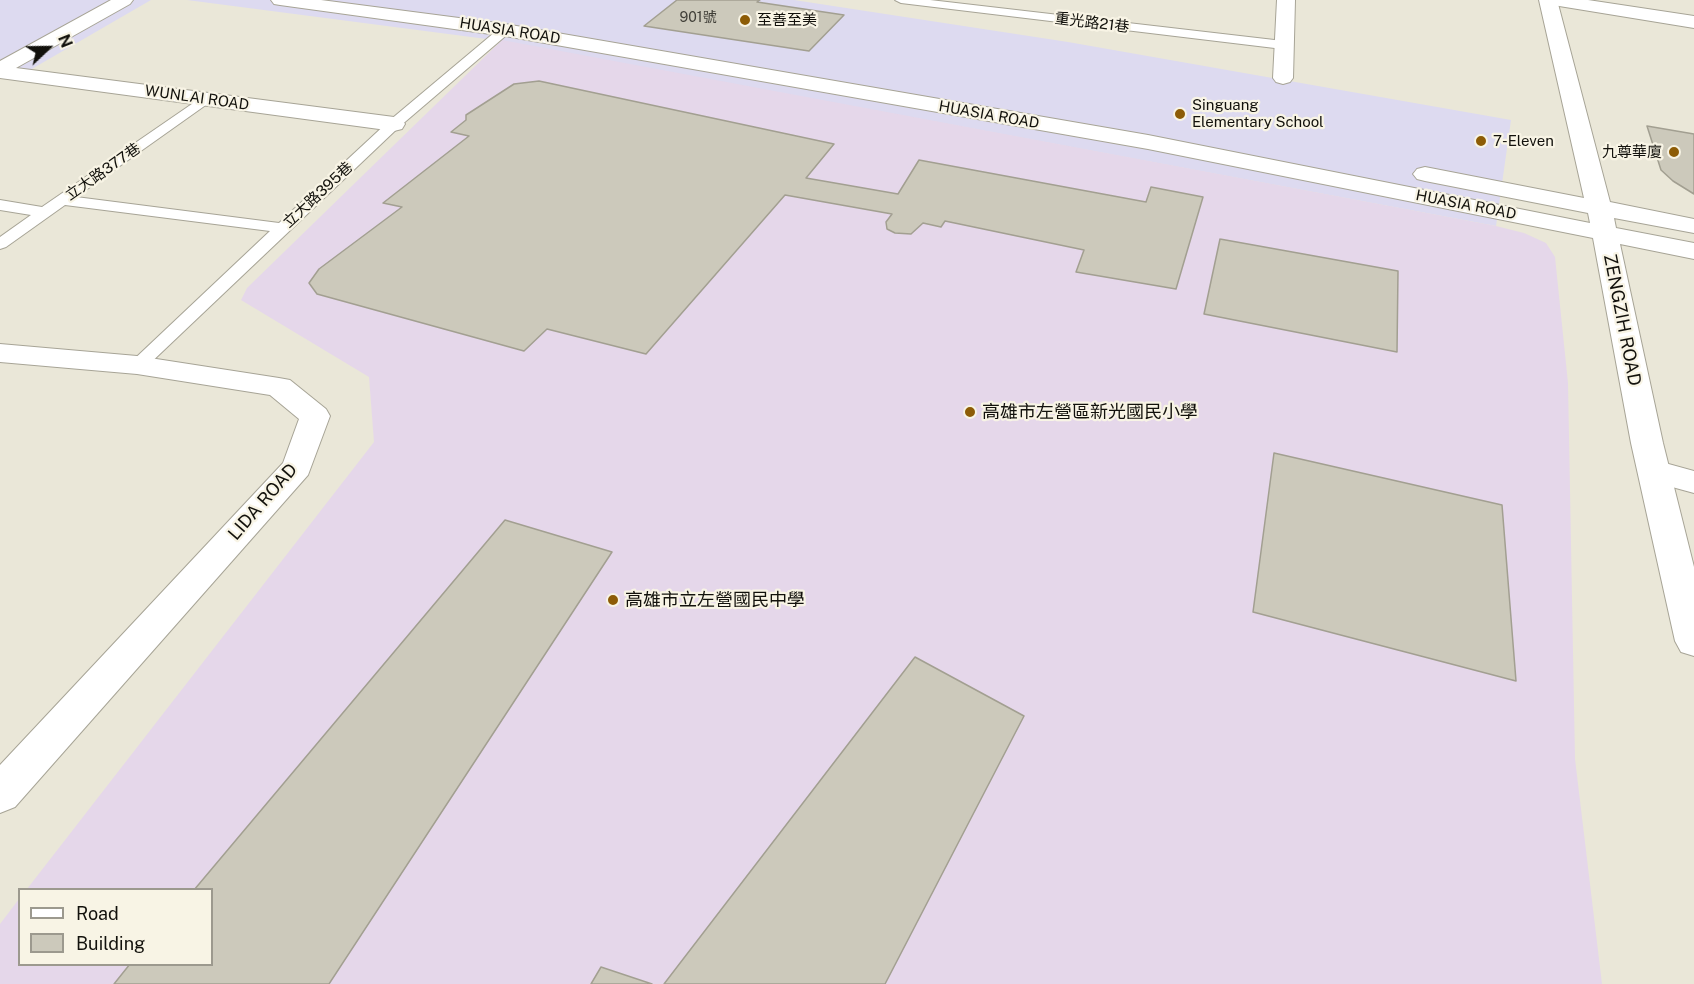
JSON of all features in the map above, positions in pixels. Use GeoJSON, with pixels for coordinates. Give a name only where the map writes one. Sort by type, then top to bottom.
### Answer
{"type":"FeatureCollection","features":[{"type":"Feature","properties":{"kind":"street"},"geometry":{"type":"LineString","coordinates":[[0,71],[124,0]]}},
{"type":"Feature","properties":{"kind":"street","name":"HUASIA ROAD"},"geometry":{"type":"LineString","coordinates":[[280,0],[505,30],[1601,220],[1694,226]]}},
{"type":"Feature","properties":{"kind":"street","name":"HUASIA ROAD"},"geometry":{"type":"LineString","coordinates":[[396,0],[507,14],[1035,102]]}},
{"type":"Feature","properties":{"kind":"street"},"geometry":{"type":"LineString","coordinates":[[1283,78],[1286,0]]}},
{"type":"Feature","properties":{"kind":"street","name":"ZENGZIH ROAD"},"geometry":{"type":"LineString","coordinates":[[1548,0],[1601,220],[1654,471],[1694,641]]}},
{"type":"Feature","properties":{"kind":"street"},"geometry":{"type":"LineString","coordinates":[[1553,0],[1694,22]]}},
{"type":"Feature","properties":{"kind":"street","name":"WUNLAI ROAD"},"geometry":{"type":"LineString","coordinates":[[0,71],[394,124]]}},
{"type":"Feature","properties":{"kind":"street"},"geometry":{"type":"LineString","coordinates":[[909,101],[922,84]]}},
{"type":"Feature","properties":{"kind":"street","name":"HUASIA ROAD"},"geometry":{"type":"LineString","coordinates":[[1406,170],[1601,220],[1694,250]]}},
{"type":"Feature","properties":{"kind":"street","name":"LIDA ROAD"},"geometry":{"type":"LineString","coordinates":[[0,353],[137,365],[279,387],[315,416],[297,467],[0,794]]}},
{"type":"Feature","properties":{"kind":"street"},"geometry":{"type":"LineString","coordinates":[[1654,471],[1694,482]]}},
{"type":"Feature","properties":{"kind":"lane","name":"重光路21巷"},"geometry":{"type":"LineString","coordinates":[[901,0],[1041,13],[1283,45]]}},
{"type":"Feature","properties":{"kind":"lane","name":"立大路395巷"},"geometry":{"type":"LineString","coordinates":[[137,365],[394,124],[505,30]]}},
{"type":"Feature","properties":{"kind":"lane","name":"立大路377巷"},"geometry":{"type":"LineString","coordinates":[[0,244],[205,99]]}},
{"type":"Feature","properties":{"kind":"lane"},"geometry":{"type":"LineString","coordinates":[[63,200],[283,228]]}},
{"type":"Feature","properties":{"kind":"lane"},"geometry":{"type":"LineString","coordinates":[[0,206],[45,212]]}},
{"type":"Feature","properties":{"kind":"shaded area"},"geometry":{"type":"Polygon","coordinates":[[[0,0],[151,0],[30,70],[0,65],[0,0]]]}},
{"type":"Feature","properties":{"kind":"shaded area"},"geometry":{"type":"Polygon","coordinates":[[[187,0],[794,0],[1068,42],[1511,120],[1496,226],[502,41],[187,0]]]}},
{"type":"Feature","properties":{"kind":"shaded area"},"geometry":{"type":"Polygon","coordinates":[[[502,40],[1496,226],[1524,233],[1546,243],[1555,257],[1568,383],[1575,759],[1602,984],[0,984],[0,924],[18,900],[18,966],[213,966],[213,888],[28,888],[374,442],[369,377],[241,300],[247,288],[502,40]]]}},
{"type":"Feature","properties":{"kind":"building","name":"至善至美"},"geometry":{"type":"Polygon","coordinates":[[[677,0],[760,0],[757,2],[844,15],[809,51],[644,26],[677,0]]]}},
{"type":"Feature","properties":{"kind":"building"},"geometry":{"type":"Polygon","coordinates":[[[539,81],[834,144],[806,178],[898,194],[919,160],[1146,202],[1151,187],[1203,197],[1176,289],[1076,272],[1084,250],[945,221],[941,227],[923,223],[911,234],[895,233],[887,229],[886,222],[892,214],[785,195],[646,354],[547,329],[524,351],[317,294],[309,283],[319,269],[402,207],[383,203],[469,136],[451,132],[466,120],[466,115],[514,84],[539,81]]]}},
{"type":"Feature","properties":{"kind":"building","name":"九尊華廈"},"geometry":{"type":"Polygon","coordinates":[[[1647,126],[1694,134],[1694,194],[1673,181],[1661,170],[1647,126]]]}},
{"type":"Feature","properties":{"kind":"building"},"geometry":{"type":"Polygon","coordinates":[[[1220,239],[1398,271],[1397,352],[1204,314],[1220,239]]]}},
{"type":"Feature","properties":{"kind":"building"},"geometry":{"type":"Polygon","coordinates":[[[1274,453],[1502,505],[1516,681],[1253,612],[1274,453]]]}},
{"type":"Feature","properties":{"kind":"building"},"geometry":{"type":"Polygon","coordinates":[[[505,520],[612,552],[329,984],[114,984],[128,966],[213,966],[213,888],[196,888],[505,520]]]}},
{"type":"Feature","properties":{"kind":"building"},"geometry":{"type":"Polygon","coordinates":[[[915,657],[1024,716],[885,984],[664,984],[915,657]]]}},
{"type":"Feature","properties":{"kind":"building"},"geometry":{"type":"Polygon","coordinates":[[[601,967],[652,984],[591,984],[601,967]]]}},
{"type":"Feature","properties":{"kind":"place","name":"至善至美"},"geometry":{"type":"Point","coordinates":[745,20]}},
{"type":"Feature","properties":{"kind":"place","name":"Singuang Elementary School"},"geometry":{"type":"Point","coordinates":[1180,114]}},
{"type":"Feature","properties":{"kind":"place","name":"7-Eleven"},"geometry":{"type":"Point","coordinates":[1481,141]}},
{"type":"Feature","properties":{"kind":"place","name":"九尊華廈"},"geometry":{"type":"Point","coordinates":[1674,152]}},
{"type":"Feature","properties":{"kind":"place","name":"高雄市左營區新光國民小學"},"geometry":{"type":"Point","coordinates":[970,412]}},
{"type":"Feature","properties":{"kind":"place","name":"高雄市立左營國民中學"},"geometry":{"type":"Point","coordinates":[613,600]}}]}
